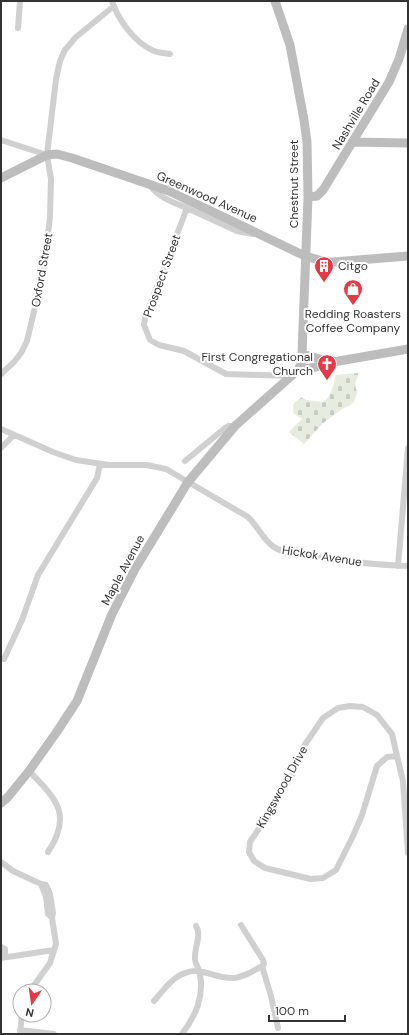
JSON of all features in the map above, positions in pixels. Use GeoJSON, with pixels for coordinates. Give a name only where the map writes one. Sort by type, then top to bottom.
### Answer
{"type":"FeatureCollection","features":[{"type":"Feature","properties":{"kind":"main road","name":"Chestnut Street"},"geometry":{"type":"LineString","coordinates":[[275,1],[290,45],[304,120],[307,155],[308,197],[302,354],[300,364],[294,373]]}},
{"type":"Feature","properties":{"kind":"main road","name":"Nashville Road"},"geometry":{"type":"LineString","coordinates":[[308,197],[315,197],[321,193],[389,82],[399,59],[408,29]]}},
{"type":"Feature","properties":{"kind":"main road"},"geometry":{"type":"LineString","coordinates":[[352,142],[408,143]]}},
{"type":"Feature","properties":{"kind":"main road","name":"Greenwood Avenue"},"geometry":{"type":"LineString","coordinates":[[47,155],[57,154],[72,158],[150,185],[194,202],[305,256],[326,262],[408,256]]}},
{"type":"Feature","properties":{"kind":"main road"},"geometry":{"type":"LineString","coordinates":[[1,178],[47,155]]}},
{"type":"Feature","properties":{"kind":"main road"},"geometry":{"type":"LineString","coordinates":[[294,373],[339,361],[408,349]]}},
{"type":"Feature","properties":{"kind":"main road"},"geometry":{"type":"LineString","coordinates":[[302,354],[324,360],[339,361]]}},
{"type":"Feature","properties":{"kind":"main road","name":"Maple Avenue"},"geometry":{"type":"LineString","coordinates":[[1,803],[8,797],[29,771],[56,734],[77,700],[112,614],[135,569],[188,482],[235,426],[294,373]]}},
{"type":"Feature","properties":{"kind":"street"},"geometry":{"type":"LineString","coordinates":[[18,28],[20,1]]}},
{"type":"Feature","properties":{"kind":"street"},"geometry":{"type":"LineString","coordinates":[[113,3],[130,33],[142,45],[155,52],[170,54]]}},
{"type":"Feature","properties":{"kind":"street","name":"Oxford Street"},"geometry":{"type":"LineString","coordinates":[[1,374],[21,353],[27,341],[44,269],[50,217],[51,179],[47,155],[56,79],[60,61],[65,50],[76,37],[113,3]]}},
{"type":"Feature","properties":{"kind":"street"},"geometry":{"type":"LineString","coordinates":[[1,140],[47,155]]}},
{"type":"Feature","properties":{"kind":"street"},"geometry":{"type":"LineString","coordinates":[[150,185],[152,189],[163,196],[237,231],[261,235]]}},
{"type":"Feature","properties":{"kind":"street","name":"Prospect Street"},"geometry":{"type":"LineString","coordinates":[[187,208],[145,318],[144,325],[150,340],[159,345],[184,351],[226,374],[294,373]]}},
{"type":"Feature","properties":{"kind":"street"},"geometry":{"type":"LineString","coordinates":[[186,461],[225,428],[235,426]]}},
{"type":"Feature","properties":{"kind":"street","name":"Hickok Avenue"},"geometry":{"type":"LineString","coordinates":[[1,429],[53,452],[76,460],[100,464],[154,466],[175,474],[248,517],[267,542],[282,551],[325,558],[408,566]]}},
{"type":"Feature","properties":{"kind":"street"},"geometry":{"type":"LineString","coordinates":[[1,448],[14,435]]}},
{"type":"Feature","properties":{"kind":"street"},"geometry":{"type":"LineString","coordinates":[[398,566],[408,448]]}},
{"type":"Feature","properties":{"kind":"street"},"geometry":{"type":"LineString","coordinates":[[4,659],[22,620],[38,575],[97,478],[100,464]]}},
{"type":"Feature","properties":{"kind":"street","name":"Kingswood Drive"},"geometry":{"type":"LineString","coordinates":[[397,756],[387,757],[377,766],[356,829],[336,870],[323,878],[311,880],[265,868],[254,861],[249,852],[250,842],[285,786],[304,746],[323,718],[338,708],[350,706],[363,707],[377,715],[392,734],[403,781],[408,853]]}},
{"type":"Feature","properties":{"kind":"street"},"geometry":{"type":"LineString","coordinates":[[29,771],[51,794],[58,805],[61,815],[55,841],[48,852]]}},
{"type":"Feature","properties":{"kind":"street"},"geometry":{"type":"LineString","coordinates":[[1,858],[3,863],[13,871],[46,885],[48,889],[56,938],[50,963],[36,983]]}},
{"type":"Feature","properties":{"kind":"street"},"geometry":{"type":"LineString","coordinates":[[241,925],[263,960],[264,964],[262,966],[271,996],[278,1028]]}},
{"type":"Feature","properties":{"kind":"street"},"geometry":{"type":"LineString","coordinates":[[182,1034],[195,1015],[200,1002],[201,990],[199,971],[195,958],[198,936],[198,929],[196,926]]}},
{"type":"Feature","properties":{"kind":"street"},"geometry":{"type":"LineString","coordinates":[[1,947],[5,949],[3,957],[54,950]]}},
{"type":"Feature","properties":{"kind":"street"},"geometry":{"type":"LineString","coordinates":[[154,1001],[177,977],[192,971],[233,978],[244,976],[262,966]]}},
{"type":"Feature","properties":{"kind":"street"},"geometry":{"type":"LineString","coordinates":[[20,1032],[50,1034]]}},
{"type":"Feature","properties":{"kind":"green space"},"geometry":{"type":"Polygon","coordinates":[[[359,373],[355,384],[357,393],[354,402],[322,424],[304,444],[289,432],[302,419],[293,413],[294,403],[302,397],[306,400],[324,402],[331,393],[336,375],[359,373]]]}},
{"type":"Feature","properties":{"kind":"place","name":"Citgo"},"geometry":{"type":"Point","coordinates":[324,283]}},
{"type":"Feature","properties":{"kind":"place","name":"Redding Roasters Coffee Company"},"geometry":{"type":"Point","coordinates":[353,306]}},
{"type":"Feature","properties":{"kind":"place","name":"First Congregational Church"},"geometry":{"type":"Point","coordinates":[327,381]}}]}
